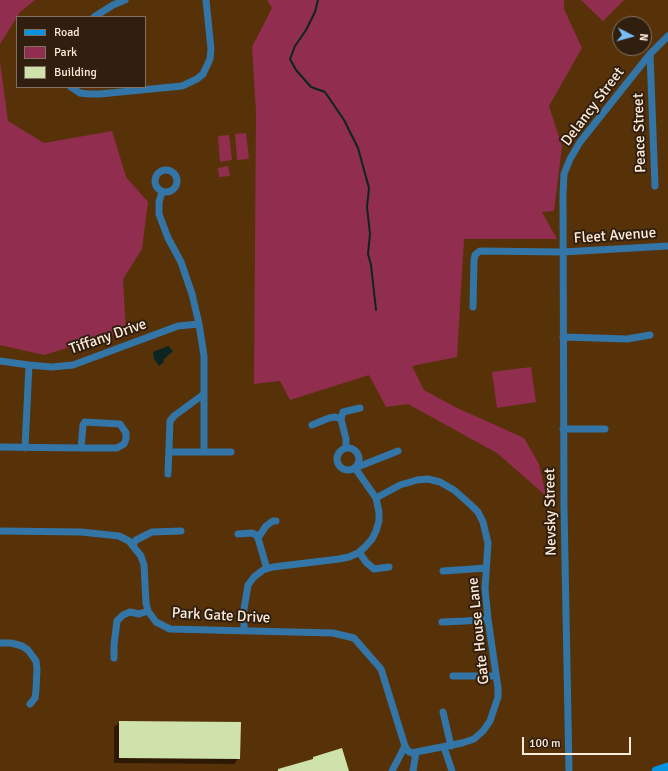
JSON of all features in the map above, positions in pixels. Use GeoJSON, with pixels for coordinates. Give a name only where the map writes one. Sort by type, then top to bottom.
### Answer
{"type":"FeatureCollection","features":[{"type":"Feature","properties":{"kind":"street"},"geometry":{"type":"LineString","coordinates":[[95,16],[113,4],[126,0]]}},
{"type":"Feature","properties":{"kind":"street"},"geometry":{"type":"LineString","coordinates":[[72,88],[80,93],[100,94],[182,86],[197,79],[203,74],[210,59],[211,49],[206,0]]}},
{"type":"Feature","properties":{"kind":"street","name":"Delancy Street"},"geometry":{"type":"LineString","coordinates":[[652,52],[668,36]]}},
{"type":"Feature","properties":{"kind":"street","name":"Delancy Street"},"geometry":{"type":"LineString","coordinates":[[563,252],[564,174],[570,159],[580,142],[648,56]]}},
{"type":"Feature","properties":{"kind":"street","name":"Peace Street"},"geometry":{"type":"LineString","coordinates":[[650,56],[655,186]]}},
{"type":"Feature","properties":{"kind":"street"},"geometry":{"type":"LineString","coordinates":[[162,192],[159,202],[159,214],[168,238],[181,262],[192,294],[199,324],[204,356],[204,451]]}},
{"type":"Feature","properties":{"kind":"street","name":"Fleet Avenue"},"geometry":{"type":"LineString","coordinates":[[473,308],[474,263],[475,255],[480,251],[563,252],[668,246]]}},
{"type":"Feature","properties":{"kind":"street","name":"Nevsky Street"},"geometry":{"type":"LineString","coordinates":[[563,252],[564,508],[569,771]]}},
{"type":"Feature","properties":{"kind":"street","name":"Tiffany Drive"},"geometry":{"type":"LineString","coordinates":[[0,360],[28,365],[52,367],[73,365],[178,326],[199,324]]}},
{"type":"Feature","properties":{"kind":"street"},"geometry":{"type":"LineString","coordinates":[[563,337],[627,339],[650,335]]}},
{"type":"Feature","properties":{"kind":"street"},"geometry":{"type":"LineString","coordinates":[[25,448],[28,365]]}},
{"type":"Feature","properties":{"kind":"street"},"geometry":{"type":"LineString","coordinates":[[168,474],[170,420],[204,394]]}},
{"type":"Feature","properties":{"kind":"street"},"geometry":{"type":"LineString","coordinates":[[346,448],[346,440],[341,420],[343,412],[360,408]]}},
{"type":"Feature","properties":{"kind":"street"},"geometry":{"type":"LineString","coordinates":[[312,425],[334,417],[341,420]]}},
{"type":"Feature","properties":{"kind":"street"},"geometry":{"type":"LineString","coordinates":[[3,447],[25,448],[81,448],[117,448],[124,444],[126,433],[120,424],[85,422],[83,424],[81,448]]}},
{"type":"Feature","properties":{"kind":"street"},"geometry":{"type":"LineString","coordinates":[[564,429],[605,429]]}},
{"type":"Feature","properties":{"kind":"street"},"geometry":{"type":"LineString","coordinates":[[355,468],[359,461],[358,454],[353,449],[346,448],[340,452],[337,462],[342,469],[349,471],[398,451]]}},
{"type":"Feature","properties":{"kind":"street"},"geometry":{"type":"LineString","coordinates":[[169,452],[231,452]]}},
{"type":"Feature","properties":{"kind":"street"},"geometry":{"type":"LineString","coordinates":[[244,630],[245,596],[248,585],[254,577],[263,570],[349,557],[359,552],[372,539],[376,531],[379,512],[376,498],[355,468]]}},
{"type":"Feature","properties":{"kind":"street","name":"Gate House Lane"},"geometry":{"type":"LineString","coordinates":[[376,498],[400,485],[417,480],[428,479],[440,482],[454,490],[474,509],[483,522],[488,543],[485,589],[498,688],[497,703],[493,715],[487,726],[474,739],[416,752]]}},
{"type":"Feature","properties":{"kind":"street"},"geometry":{"type":"LineString","coordinates":[[258,538],[266,526],[272,521],[276,521]]}},
{"type":"Feature","properties":{"kind":"street"},"geometry":{"type":"LineString","coordinates":[[0,531],[81,532],[119,536],[129,541],[141,556],[144,565],[146,603],[148,611],[139,614],[130,612],[123,615],[117,621],[114,658]]}},
{"type":"Feature","properties":{"kind":"street"},"geometry":{"type":"LineString","coordinates":[[133,546],[136,540],[152,532],[181,531]]}},
{"type":"Feature","properties":{"kind":"street"},"geometry":{"type":"LineString","coordinates":[[238,534],[252,533],[258,538],[267,569]]}},
{"type":"Feature","properties":{"kind":"street"},"geometry":{"type":"LineString","coordinates":[[359,552],[366,562],[374,569],[389,567]]}},
{"type":"Feature","properties":{"kind":"street"},"geometry":{"type":"LineString","coordinates":[[443,571],[486,568]]}},
{"type":"Feature","properties":{"kind":"street","name":"Park Gate Drive"},"geometry":{"type":"LineString","coordinates":[[148,611],[156,622],[170,629],[333,633],[354,638],[381,669],[405,746]]}},
{"type":"Feature","properties":{"kind":"street"},"geometry":{"type":"LineString","coordinates":[[442,622],[488,619]]}},
{"type":"Feature","properties":{"kind":"street"},"geometry":{"type":"LineString","coordinates":[[0,643],[11,643],[22,646],[28,650],[36,661],[37,669],[35,698],[30,704]]}},
{"type":"Feature","properties":{"kind":"street"},"geometry":{"type":"LineString","coordinates":[[454,676],[496,676]]}},
{"type":"Feature","properties":{"kind":"street"},"geometry":{"type":"LineString","coordinates":[[443,712],[452,771]]}},
{"type":"Feature","properties":{"kind":"street"},"geometry":{"type":"LineString","coordinates":[[405,746],[408,751],[416,752],[413,771]]}},
{"type":"Feature","properties":{"kind":"street"},"geometry":{"type":"LineString","coordinates":[[392,771],[405,746]]}},
{"type":"Feature","properties":{"kind":"street"},"geometry":{"type":"LineString","coordinates":[[656,771],[668,767]]}},
{"type":"Feature","properties":{"kind":"green space"},"geometry":{"type":"Polygon","coordinates":[[[0,0],[35,0],[16,16],[0,44],[0,0]]]}},
{"type":"Feature","properties":{"kind":"green space"},"geometry":{"type":"Polygon","coordinates":[[[267,0],[564,0],[564,9],[582,48],[549,106],[562,146],[554,211],[542,212],[557,239],[464,239],[457,357],[412,366],[424,390],[455,407],[524,438],[539,464],[546,496],[497,453],[408,404],[386,407],[369,375],[290,400],[280,381],[254,384],[256,112],[252,47],[272,8],[267,0]]]}},
{"type":"Feature","properties":{"kind":"green space"},"geometry":{"type":"Polygon","coordinates":[[[581,0],[624,0],[603,21],[581,0]]]}},
{"type":"Feature","properties":{"kind":"green space"},"geometry":{"type":"Polygon","coordinates":[[[0,62],[8,121],[44,143],[112,131],[126,177],[148,202],[142,249],[123,279],[126,332],[100,338],[44,355],[0,345],[0,62]]]}},
{"type":"Feature","properties":{"kind":"green space"},"geometry":{"type":"Polygon","coordinates":[[[246,133],[249,159],[237,160],[235,134],[246,133]]]}},
{"type":"Feature","properties":{"kind":"green space"},"geometry":{"type":"Polygon","coordinates":[[[229,135],[232,160],[220,162],[218,136],[229,135]]]}},
{"type":"Feature","properties":{"kind":"green space"},"geometry":{"type":"Polygon","coordinates":[[[228,166],[230,176],[219,177],[218,168],[228,166]]]}},
{"type":"Feature","properties":{"kind":"green space"},"geometry":{"type":"Polygon","coordinates":[[[531,367],[536,402],[497,408],[492,372],[531,367]]]}},
{"type":"Feature","properties":{"kind":"water"},"geometry":{"type":"Polygon","coordinates":[[[168,346],[173,351],[159,366],[154,359],[153,352],[168,346]]]}},
{"type":"Feature","properties":{"kind":"building"},"geometry":{"type":"Polygon","coordinates":[[[119,721],[241,722],[240,759],[119,758],[119,721]]]}},
{"type":"Feature","properties":{"kind":"building"},"geometry":{"type":"Polygon","coordinates":[[[342,748],[349,771],[278,771],[278,769],[313,759],[313,757],[342,748]]]}},
{"type":"Feature","properties":{"kind":"waterway"},"geometry":{"type":"LineString","coordinates":[[318,0],[315,12],[306,30],[295,46],[290,59],[296,70],[311,87],[325,92],[344,120],[358,148],[369,188],[367,207],[370,234],[368,254],[371,265],[376,310]]}}]}
